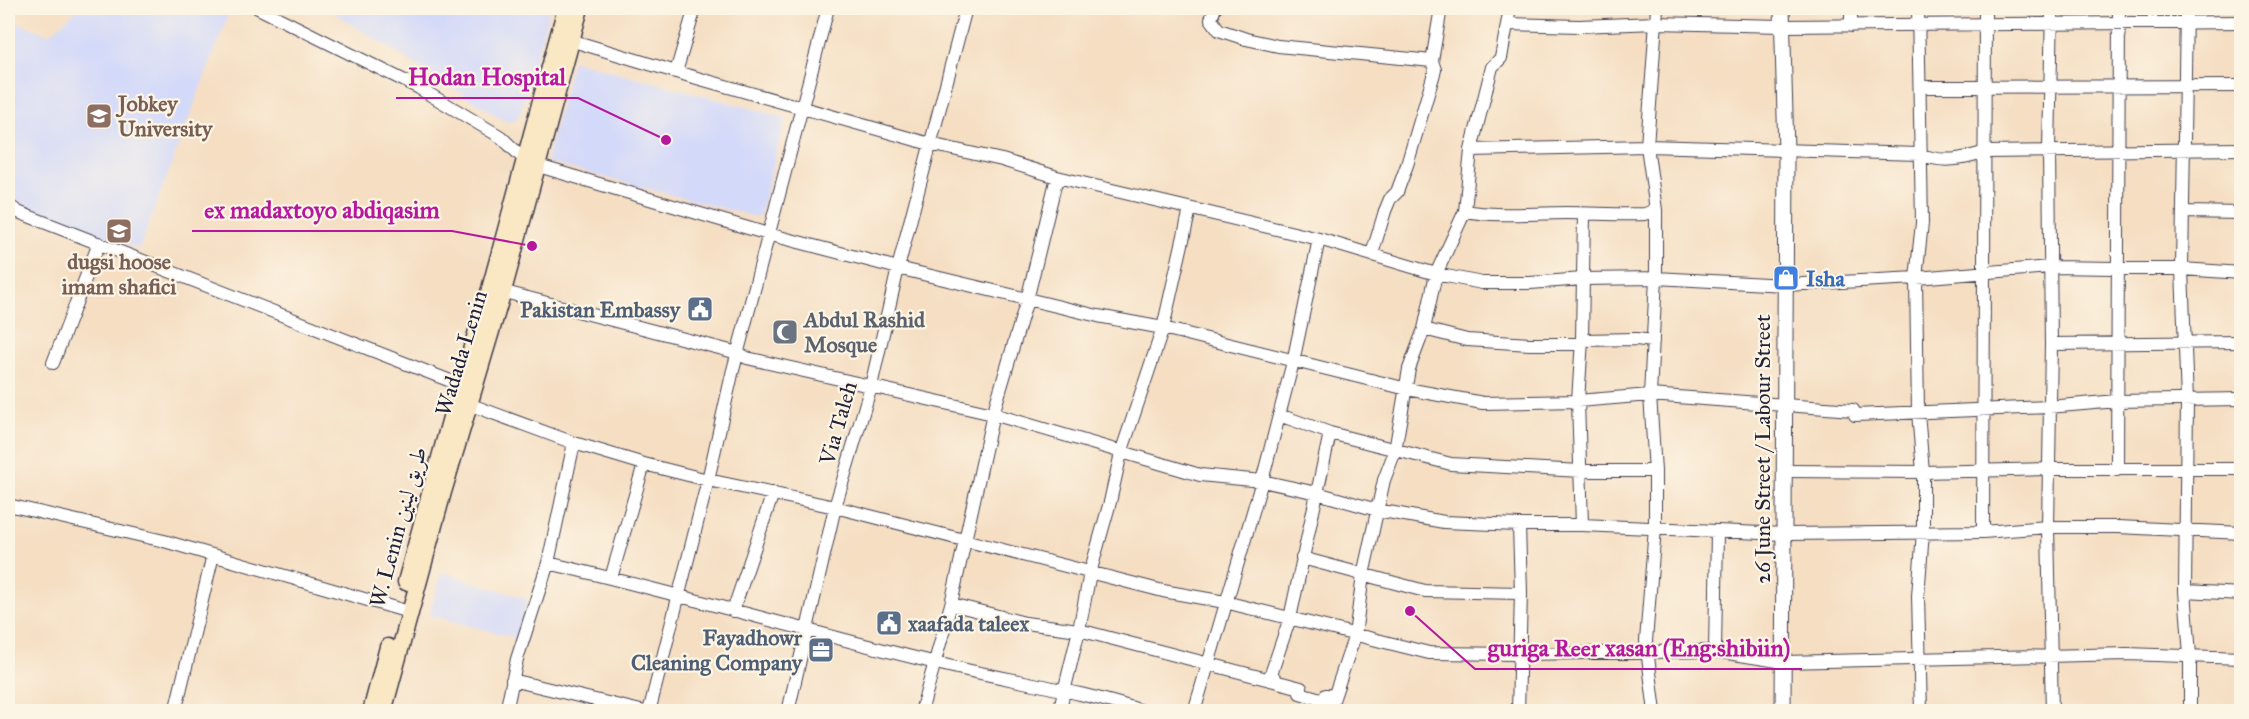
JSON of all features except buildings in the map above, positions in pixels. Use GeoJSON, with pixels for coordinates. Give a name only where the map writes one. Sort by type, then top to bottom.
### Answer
{"type":"FeatureCollection","features":[{"type":"Feature","properties":{"kind":"main road"},"geometry":{"type":"LineString","coordinates":[[530,162],[566,8]]}},
{"type":"Feature","properties":{"kind":"main road","name":"Wadada Lenin"},"geometry":{"type":"LineString","coordinates":[[383,711],[404,611],[437,490],[496,290],[530,162],[580,8]]}},
{"type":"Feature","properties":{"kind":"main road","name":"W. Lenin طريق لينين"},"geometry":{"type":"LineString","coordinates":[[371,711],[404,611]]}},
{"type":"Feature","properties":{"kind":"street"},"geometry":{"type":"LineString","coordinates":[[258,8],[419,88],[501,137],[530,162],[768,234],[898,268],[1027,300],[1163,328],[1407,389],[1484,403],[1578,401],[1650,395],[1854,410],[1855,415],[2049,407],[2117,400],[2241,399]]}},
{"type":"Feature","properties":{"kind":"street"},"geometry":{"type":"LineString","coordinates":[[676,72],[695,8]]}},
{"type":"Feature","properties":{"kind":"street"},"geometry":{"type":"LineString","coordinates":[[512,681],[647,711],[828,8]]}},
{"type":"Feature","properties":{"kind":"street","name":"Via Taleh"},"geometry":{"type":"LineString","coordinates":[[788,711],[835,507],[871,386],[898,268],[966,8]]}},
{"type":"Feature","properties":{"kind":"street"},"geometry":{"type":"LineString","coordinates":[[1215,8],[1211,19],[1219,30],[1246,39],[1278,46],[1432,61]]}},
{"type":"Feature","properties":{"kind":"street"},"geometry":{"type":"LineString","coordinates":[[1371,254],[1385,211],[1390,199],[1397,192],[1407,165],[1435,70],[1432,61],[1441,8]]}},
{"type":"Feature","properties":{"kind":"street"},"geometry":{"type":"LineString","coordinates":[[1329,711],[1355,635],[1363,574],[1384,480],[1395,451],[1409,369],[1424,329],[1436,274],[1465,211],[1471,150],[1492,67],[1501,58],[1510,8]]}},
{"type":"Feature","properties":{"kind":"street"},"geometry":{"type":"LineString","coordinates":[[1655,711],[1646,641],[1655,528],[1655,471],[1650,395],[1656,279],[1656,210],[1647,146],[1657,8]]}},
{"type":"Feature","properties":{"kind":"street","name":"26 June Street / Labour Street"},"geometry":{"type":"LineString","coordinates":[[1782,8],[1786,151],[1784,711]]}},
{"type":"Feature","properties":{"kind":"street"},"geometry":{"type":"LineString","coordinates":[[1851,8],[1851,26]]}},
{"type":"Feature","properties":{"kind":"street"},"geometry":{"type":"LineString","coordinates":[[1918,8],[1922,223],[1916,278],[1918,412],[1923,472],[1923,532],[1918,596],[1921,711]]}},
{"type":"Feature","properties":{"kind":"street"},"geometry":{"type":"LineString","coordinates":[[1983,532],[1985,8]]}},
{"type":"Feature","properties":{"kind":"street"},"geometry":{"type":"LineString","coordinates":[[2052,8],[2049,88],[2051,344],[2048,527],[2049,657],[2052,711]]}},
{"type":"Feature","properties":{"kind":"street"},"geometry":{"type":"LineString","coordinates":[[2117,470],[2116,268],[2119,8]]}},
{"type":"Feature","properties":{"kind":"street"},"geometry":{"type":"LineString","coordinates":[[2186,8],[2182,269],[2187,401],[2185,591],[2190,655],[2190,711]]}},
{"type":"Feature","properties":{"kind":"street"},"geometry":{"type":"LineString","coordinates":[[1508,24],[1579,26],[1656,23],[1851,26],[2241,22]]}},
{"type":"Feature","properties":{"kind":"street"},"geometry":{"type":"LineString","coordinates":[[570,40],[930,144],[1002,160],[1057,177],[1318,239],[1436,274],[1482,283],[1656,279],[1785,285],[1916,278],[2050,267],[2182,269],[2241,273]]}},
{"type":"Feature","properties":{"kind":"street"},"geometry":{"type":"LineString","coordinates":[[1920,87],[2241,86]]}},
{"type":"Feature","properties":{"kind":"street"},"geometry":{"type":"LineString","coordinates":[[1471,150],[1647,146],[1920,154],[1933,160],[1964,159],[1986,152],[2241,149]]}},
{"type":"Feature","properties":{"kind":"street"},"geometry":{"type":"LineString","coordinates":[[921,711],[951,604],[993,414],[1027,300],[1057,177]]}},
{"type":"Feature","properties":{"kind":"street"},"geometry":{"type":"LineString","coordinates":[[8,205],[18,212],[99,243],[465,394],[574,443],[708,480],[835,507],[1089,573],[1163,591],[1225,602],[1429,653],[1714,651],[1784,662],[2127,654],[2241,658]]}},
{"type":"Feature","properties":{"kind":"street"},"geometry":{"type":"LineString","coordinates":[[1059,711],[1079,630],[1089,573],[1110,502],[1121,453],[1163,328],[1190,209]]}},
{"type":"Feature","properties":{"kind":"street"},"geometry":{"type":"LineString","coordinates":[[1465,211],[1490,215],[1645,214],[1656,210]]}},
{"type":"Feature","properties":{"kind":"street"},"geometry":{"type":"LineString","coordinates":[[2184,212],[2241,213]]}},
{"type":"Feature","properties":{"kind":"street"},"geometry":{"type":"LineString","coordinates":[[1582,525],[1578,401],[1582,340],[1584,214]]}},
{"type":"Feature","properties":{"kind":"street"},"geometry":{"type":"LineString","coordinates":[[1194,711],[1262,481],[1293,362],[1318,239]]}},
{"type":"Feature","properties":{"kind":"street"},"geometry":{"type":"LineString","coordinates":[[53,363],[99,243]]}},
{"type":"Feature","properties":{"kind":"street"},"geometry":{"type":"LineString","coordinates":[[496,290],[738,353],[747,358],[993,414],[1200,476],[1262,481],[1317,493],[1377,510],[1444,522],[1582,525],[1785,534],[1983,532],[2048,527],[2241,533]]}},
{"type":"Feature","properties":{"kind":"street"},"geometry":{"type":"LineString","coordinates":[[1424,329],[1467,340],[1530,344],[1575,344],[1582,340],[1653,341]]}},
{"type":"Feature","properties":{"kind":"street"},"geometry":{"type":"LineString","coordinates":[[2051,344],[2241,342]]}},
{"type":"Feature","properties":{"kind":"street"},"geometry":{"type":"LineString","coordinates":[[1279,415],[1330,433],[1450,464],[1581,471],[1655,471]]}},
{"type":"Feature","properties":{"kind":"street"},"geometry":{"type":"LineString","coordinates":[[1277,681],[1271,674],[1290,618],[1330,433]]}},
{"type":"Feature","properties":{"kind":"street"},"geometry":{"type":"LineString","coordinates":[[506,711],[512,681],[548,564],[574,443]]}},
{"type":"Feature","properties":{"kind":"street"},"geometry":{"type":"LineString","coordinates":[[611,578],[644,464]]}},
{"type":"Feature","properties":{"kind":"street"},"geometry":{"type":"LineString","coordinates":[[1785,471],[2241,469]]}},
{"type":"Feature","properties":{"kind":"street"},"geometry":{"type":"LineString","coordinates":[[733,611],[773,493]]}},
{"type":"Feature","properties":{"kind":"street"},"geometry":{"type":"LineString","coordinates":[[8,506],[165,541],[404,611]]}},
{"type":"Feature","properties":{"kind":"street"},"geometry":{"type":"LineString","coordinates":[[1518,711],[1521,593],[1519,525]]}},
{"type":"Feature","properties":{"kind":"street"},"geometry":{"type":"LineString","coordinates":[[1714,651],[1717,532]]}},
{"type":"Feature","properties":{"kind":"street"},"geometry":{"type":"LineString","coordinates":[[175,711],[213,555]]}},
{"type":"Feature","properties":{"kind":"street"},"geometry":{"type":"LineString","coordinates":[[1302,558],[1425,591],[1521,593]]}},
{"type":"Feature","properties":{"kind":"street"},"geometry":{"type":"LineString","coordinates":[[548,564],[611,578],[936,663],[1064,690],[1145,711]]}},
{"type":"Feature","properties":{"kind":"street"},"geometry":{"type":"LineString","coordinates":[[2185,591],[2241,594]]}},
{"type":"Feature","properties":{"kind":"street"},"geometry":{"type":"LineString","coordinates":[[951,604],[1025,623],[1079,630],[1207,665],[1277,681],[1301,688],[1300,693],[1324,700],[1326,695],[1334,696]]}},
{"type":"Feature","properties":{"kind":"shaded area","name":"Jobkey University"},"geometry":{"type":"Polygon","coordinates":[[[79,8],[231,8],[139,249],[48,216],[8,197],[8,19],[49,35],[79,8]]]}},
{"type":"Feature","properties":{"kind":"shaded area"},"geometry":{"type":"Polygon","coordinates":[[[326,8],[550,8],[520,114],[509,122],[326,8]]]}},
{"type":"Feature","properties":{"kind":"shaded area"},"geometry":{"type":"Polygon","coordinates":[[[572,60],[786,118],[759,218],[546,162],[572,60]]]}},
{"type":"Feature","properties":{"kind":"shaded area"},"geometry":{"type":"Polygon","coordinates":[[[442,572],[528,599],[517,638],[429,615],[442,572]]]}},
{"type":"Feature","properties":{"kind":"place","name":"Jobkey University"},"geometry":{"type":"Point","coordinates":[99,116]}},
{"type":"Feature","properties":{"kind":"place","name":"Hodan Hospital"},"geometry":{"type":"Point","coordinates":[666,140]}},
{"type":"Feature","properties":{"kind":"place","name":"dugsi hoose imam shafici"},"geometry":{"type":"Point","coordinates":[119,231]}},
{"type":"Feature","properties":{"kind":"place","name":"ex madaxtoyo abdiqasim"},"geometry":{"type":"Point","coordinates":[532,246]}},
{"type":"Feature","properties":{"kind":"place","name":"Isha"},"geometry":{"type":"Point","coordinates":[1786,278]}},
{"type":"Feature","properties":{"kind":"place","name":"Pakistan Embassy"},"geometry":{"type":"Point","coordinates":[700,309]}},
{"type":"Feature","properties":{"kind":"place","name":"Abdul Rashid Mosque"},"geometry":{"type":"Point","coordinates":[785,332]}},
{"type":"Feature","properties":{"kind":"place","name":"guriga Reer xasan (Eng:shibiin)"},"geometry":{"type":"Point","coordinates":[1410,611]}},
{"type":"Feature","properties":{"kind":"place","name":"xaafada taleex"},"geometry":{"type":"Point","coordinates":[889,623]}},
{"type":"Feature","properties":{"kind":"place","name":"Fayadhowr Cleaning Company"},"geometry":{"type":"Point","coordinates":[821,650]}}]}
